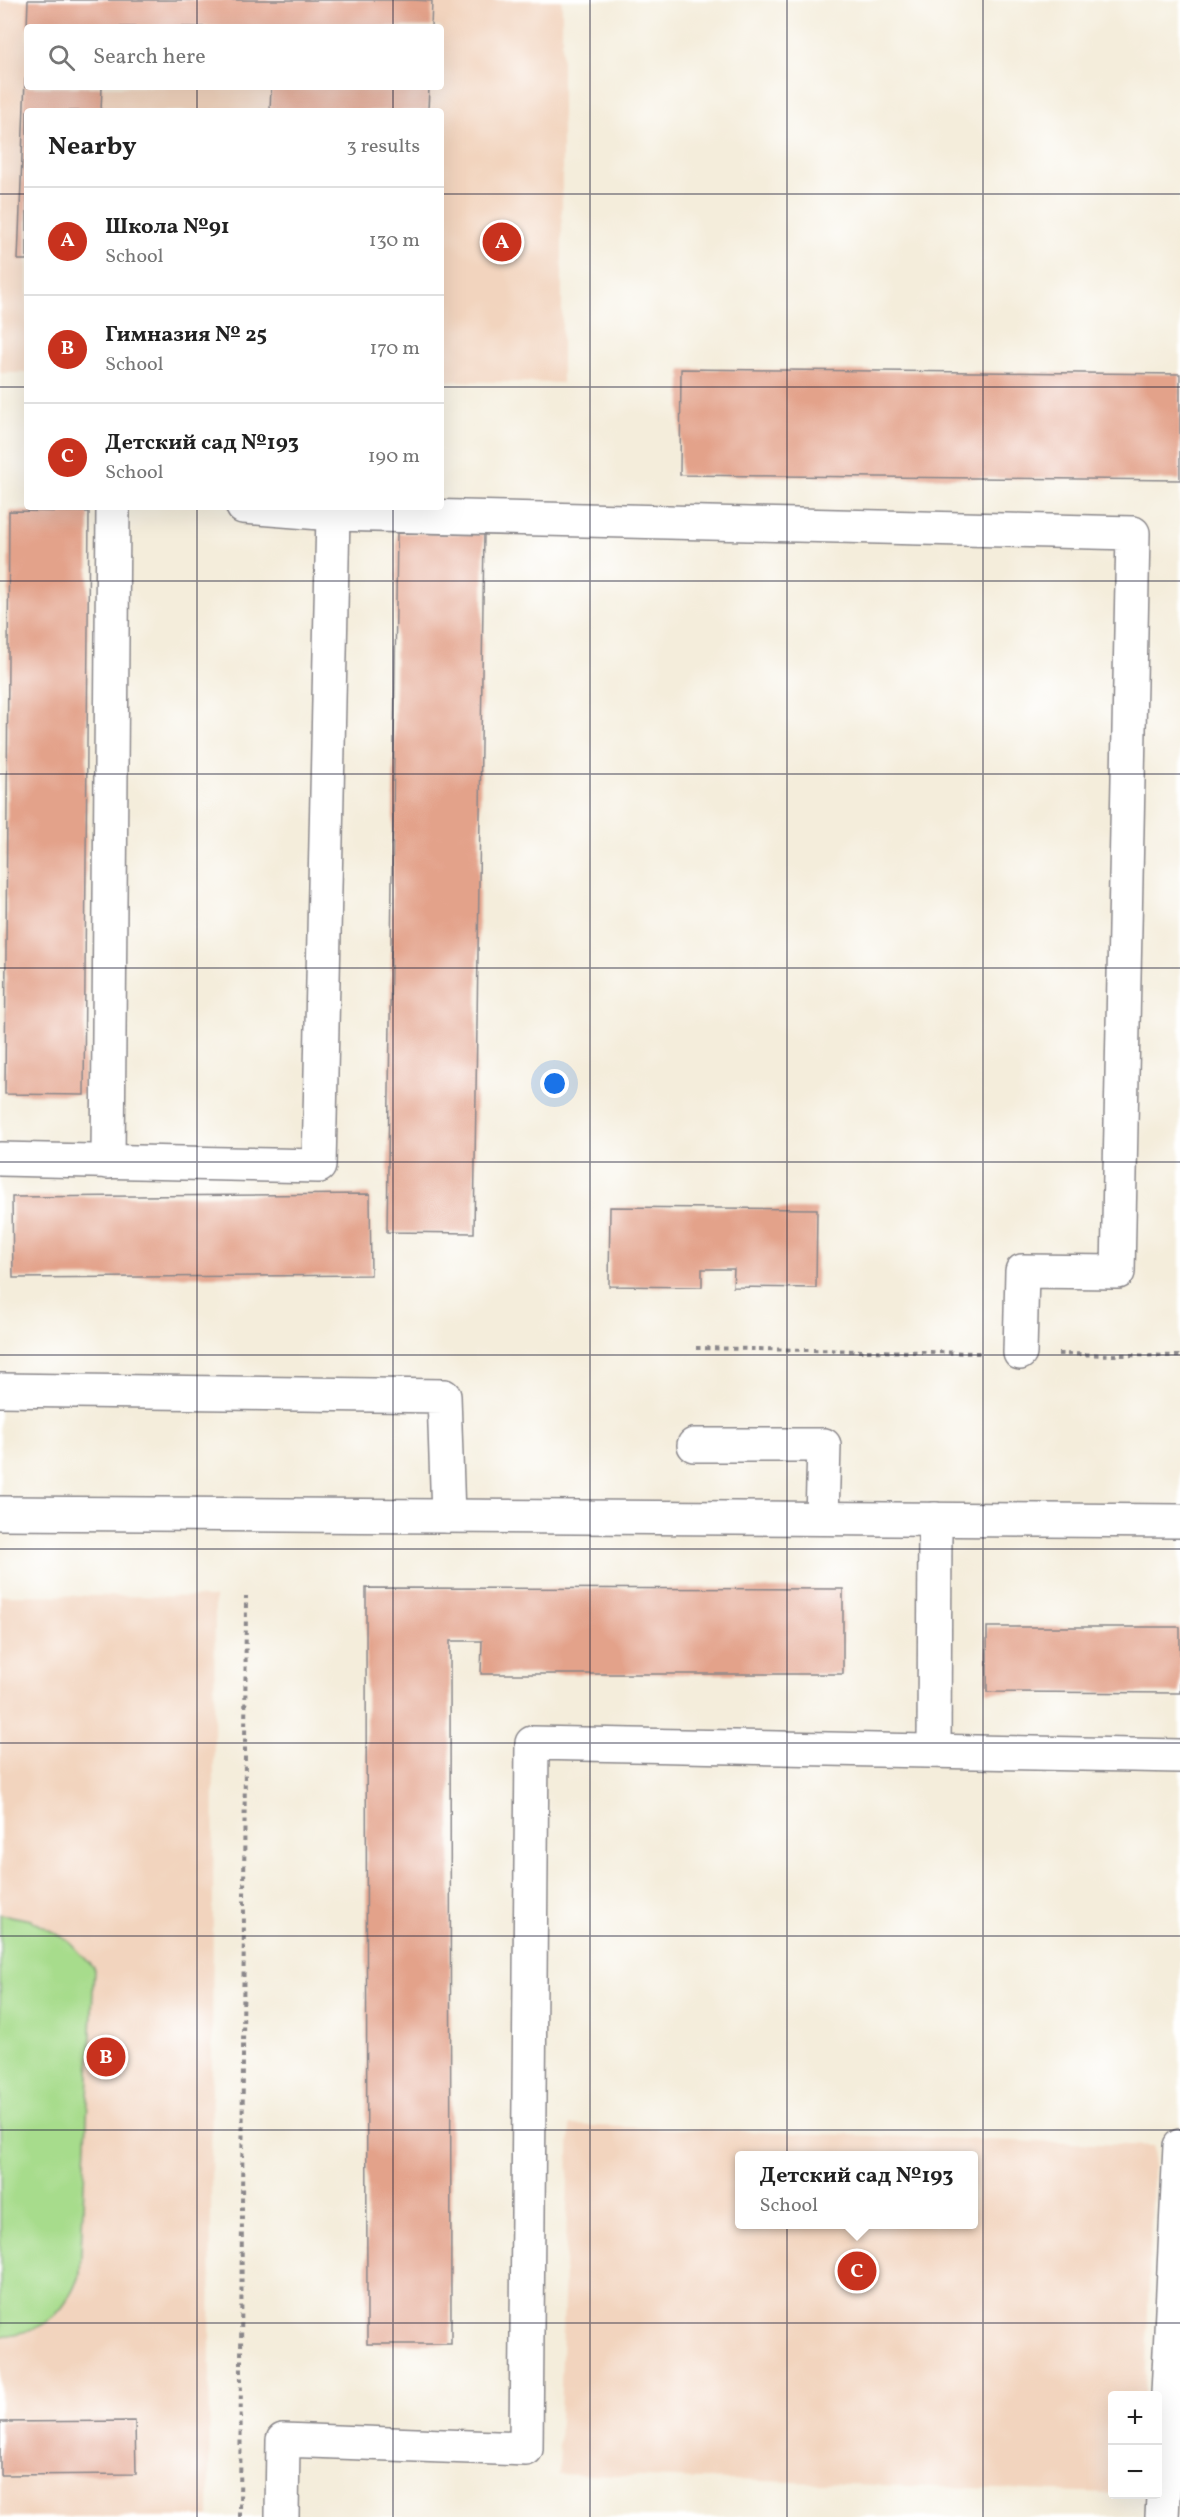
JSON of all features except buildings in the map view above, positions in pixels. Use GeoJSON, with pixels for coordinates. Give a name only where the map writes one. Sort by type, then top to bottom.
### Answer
{"type":"FeatureCollection","features":[{"type":"Feature","properties":{"kind":"street"},"geometry":{"type":"LineString","coordinates":[[108,1162],[113,510]]}},
{"type":"Feature","properties":{"kind":"street"},"geometry":{"type":"LineString","coordinates":[[282,510],[333,514],[1133,533],[1118,1272],[1022,1271],[1020,1353]]}},
{"type":"Feature","properties":{"kind":"street"},"geometry":{"type":"LineString","coordinates":[[0,1159],[319,1166],[333,514]]}},
{"type":"Feature","properties":{"kind":"street"},"geometry":{"type":"LineString","coordinates":[[0,1390],[444,1396],[448,1516]]}},
{"type":"Feature","properties":{"kind":"street"},"geometry":{"type":"LineString","coordinates":[[694,1445],[824,1445],[822,1518]]}},
{"type":"Feature","properties":{"kind":"street"},"geometry":{"type":"LineString","coordinates":[[0,1513],[1180,1521]]}},
{"type":"Feature","properties":{"kind":"street"},"geometry":{"type":"LineString","coordinates":[[934,1751],[935,1519]]}},
{"type":"Feature","properties":{"kind":"street"},"geometry":{"type":"LineString","coordinates":[[282,2517],[283,2440],[526,2449],[532,1743],[1180,1756]]}},
{"type":"Feature","properties":{"kind":"street"},"geometry":{"type":"LineString","coordinates":[[1162,2517],[1180,2146]]}},
{"type":"Feature","properties":{"kind":"path"},"geometry":{"type":"LineString","coordinates":[[696,1348],[1180,1356]]}},
{"type":"Feature","properties":{"kind":"path"},"geometry":{"type":"LineString","coordinates":[[240,2517],[246,1596]]}},
{"type":"Feature","properties":{"kind":"shaded area"},"geometry":{"type":"Polygon","coordinates":[[[0,0],[562,0],[562,383],[444,381],[444,108],[24,108],[24,373],[0,373],[0,0]]]}},
{"type":"Feature","properties":{"kind":"shaded area"},"geometry":{"type":"Polygon","coordinates":[[[0,1595],[215,1597],[209,2517],[0,2517],[0,1595]]]}},
{"type":"Feature","properties":{"kind":"shaded area"},"geometry":{"type":"Polygon","coordinates":[[[570,2125],[1154,2146],[1145,2391],[1108,2391],[1108,2493],[558,2474],[570,2125]]]}},
{"type":"Feature","properties":{"kind":"green space"},"geometry":{"type":"Polygon","coordinates":[[[0,1914],[31,1920],[68,1940],[94,1968],[80,2273],[68,2300],[51,2319],[29,2330],[0,2336],[0,1914]]]}},
{"type":"Feature","properties":{"kind":"place","name":"Школа №91"},"geometry":{"type":"Point","coordinates":[502,242]}},
{"type":"Feature","properties":{"kind":"place","name":"Гимназия № 25"},"geometry":{"type":"Point","coordinates":[106,2057]}},
{"type":"Feature","properties":{"kind":"place","name":"Детский сад №193"},"geometry":{"type":"Point","coordinates":[857,2271]}}]}
